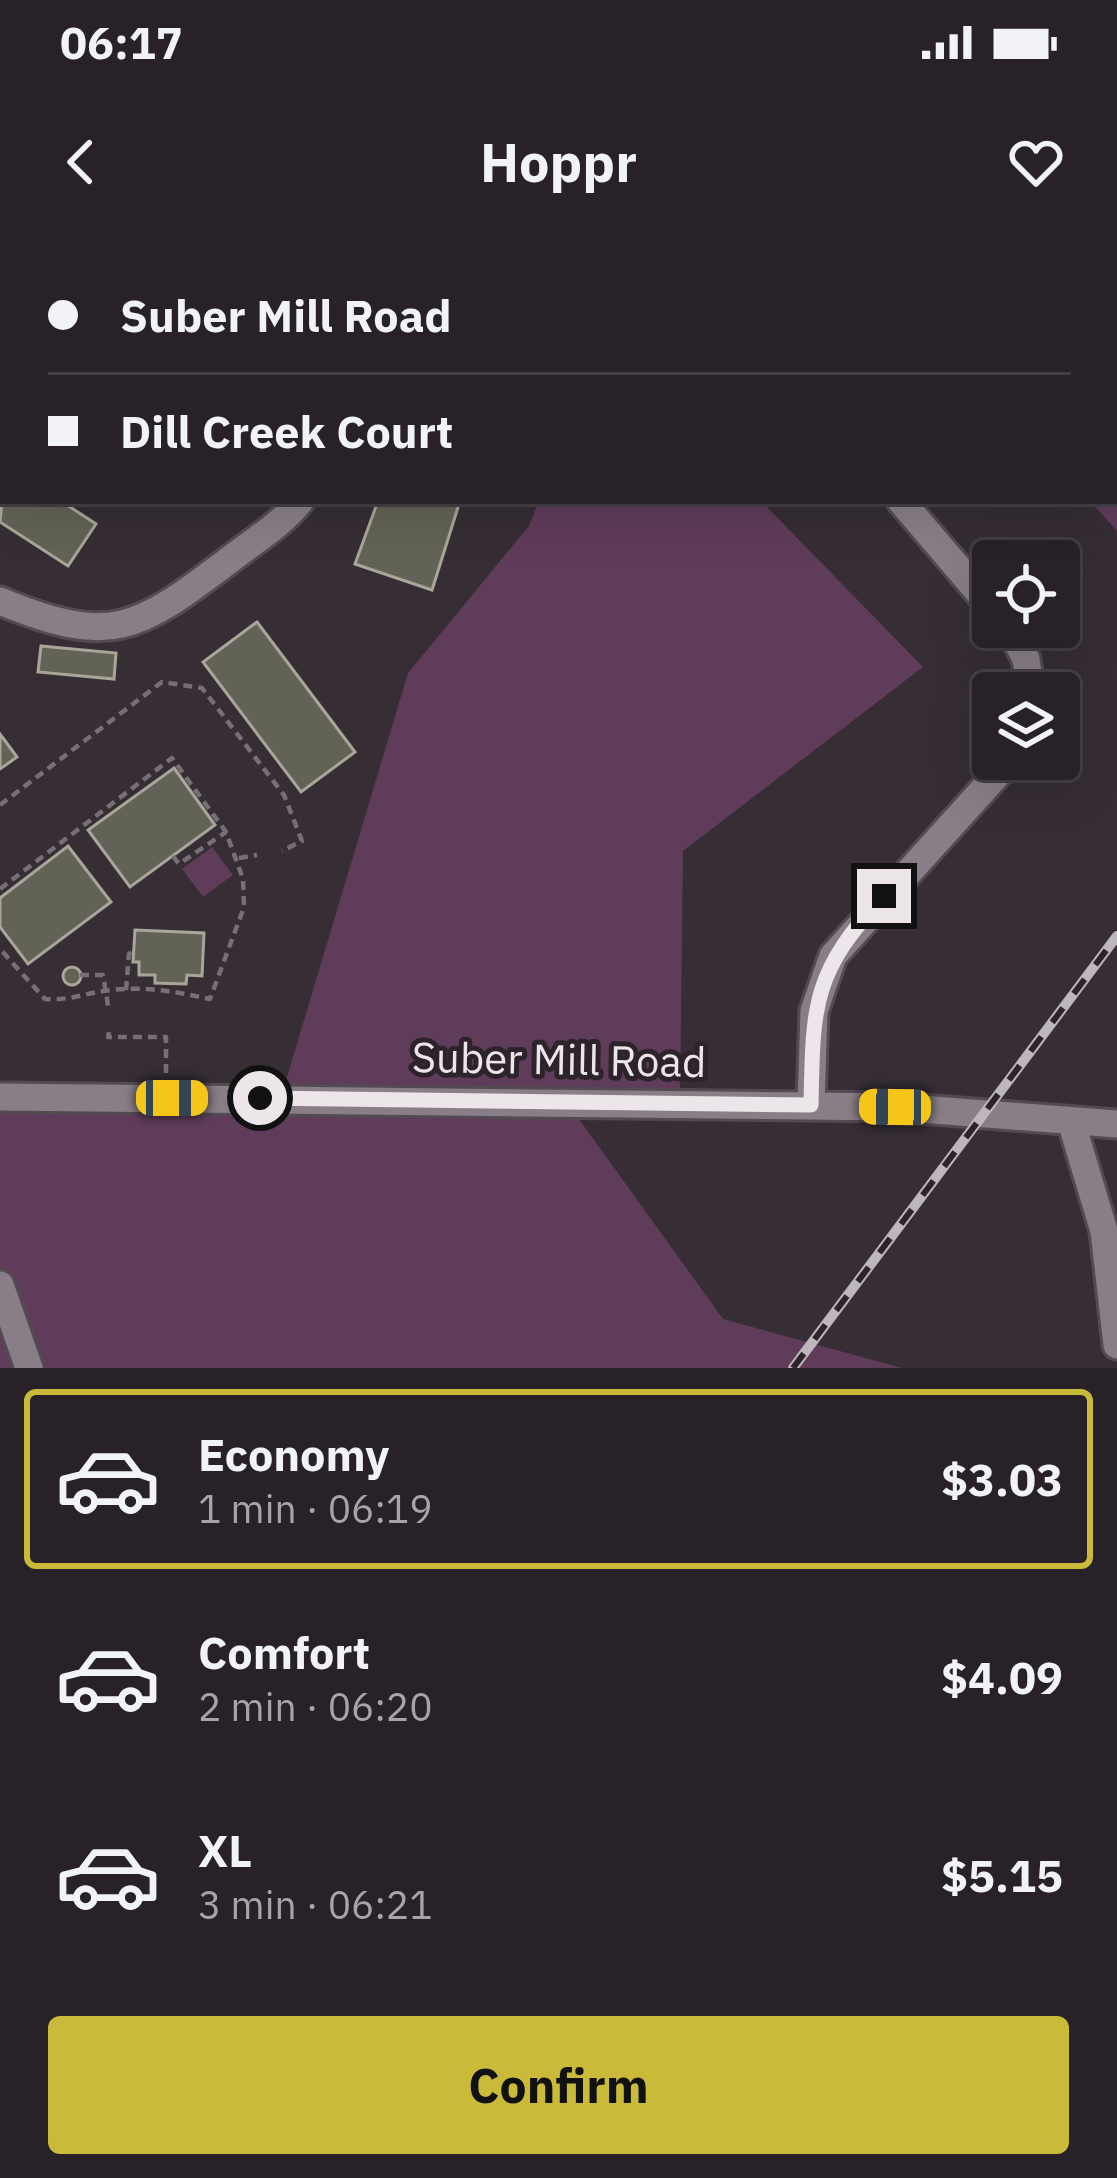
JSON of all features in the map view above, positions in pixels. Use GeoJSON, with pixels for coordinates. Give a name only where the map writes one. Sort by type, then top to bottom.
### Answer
{"type":"FeatureCollection","features":[{"type":"Feature","properties":{"kind":"street"},"geometry":{"type":"LineString","coordinates":[[0,601],[54,624],[121,628],[166,608],[296,504]]}},
{"type":"Feature","properties":{"kind":"street"},"geometry":{"type":"LineString","coordinates":[[904,504],[972,584]]}},
{"type":"Feature","properties":{"kind":"street"},"geometry":{"type":"LineString","coordinates":[[811,1105],[814,1011],[833,956],[992,780]]}},
{"type":"Feature","properties":{"kind":"street","name":"Suber Mill Road"},"geometry":{"type":"LineString","coordinates":[[0,1097],[811,1105],[1117,1124]]}},
{"type":"Feature","properties":{"kind":"street"},"geometry":{"type":"LineString","coordinates":[[1071,1120],[1104,1232],[1117,1345]]}},
{"type":"Feature","properties":{"kind":"street"},"geometry":{"type":"LineString","coordinates":[[0,1285],[28,1368]]}},
{"type":"Feature","properties":{"kind":"path"},"geometry":{"type":"LineString","coordinates":[[0,806],[162,682],[202,688],[284,795],[302,841],[282,850]]}},
{"type":"Feature","properties":{"kind":"path"},"geometry":{"type":"LineString","coordinates":[[0,889],[172,758],[226,832],[237,859],[244,907],[214,997],[109,990],[81,999],[45,999],[0,950]]}},
{"type":"Feature","properties":{"kind":"path"},"geometry":{"type":"LineString","coordinates":[[173,856],[178,864],[226,832]]}},
{"type":"Feature","properties":{"kind":"path"},"geometry":{"type":"LineString","coordinates":[[237,859],[257,855]]}},
{"type":"Feature","properties":{"kind":"path"},"geometry":{"type":"LineString","coordinates":[[126,990],[134,951]]}},
{"type":"Feature","properties":{"kind":"path"},"geometry":{"type":"LineString","coordinates":[[80,975],[103,975],[110,1011]]}},
{"type":"Feature","properties":{"kind":"path"},"geometry":{"type":"LineString","coordinates":[[109,1032],[109,1037],[166,1037],[166,1074]]}},
{"type":"Feature","properties":{"kind":"shaded area"},"geometry":{"type":"Polygon","coordinates":[[[538,504],[764,504],[923,667],[683,851],[680,1103],[571,1108],[723,1319],[902,1368],[0,1368],[0,1106],[278,1107],[408,673],[529,526],[538,504]]]}},
{"type":"Feature","properties":{"kind":"shaded area"},"geometry":{"type":"Polygon","coordinates":[[[1093,504],[1117,504],[1117,531],[1093,504]]]}},
{"type":"Feature","properties":{"kind":"shaded area"},"geometry":{"type":"Polygon","coordinates":[[[212,847],[233,875],[203,897],[182,869],[212,847]]]}},
{"type":"Feature","properties":{"kind":"building"},"geometry":{"type":"Polygon","coordinates":[[[2,504],[66,504],[96,524],[68,566],[0,522],[2,504]]]}},
{"type":"Feature","properties":{"kind":"building"},"geometry":{"type":"Polygon","coordinates":[[[377,504],[459,504],[432,590],[355,564],[377,504]]]}},
{"type":"Feature","properties":{"kind":"building"},"geometry":{"type":"Polygon","coordinates":[[[257,622],[355,752],[301,792],[203,662],[257,622]]]}},
{"type":"Feature","properties":{"kind":"building"},"geometry":{"type":"Polygon","coordinates":[[[41,646],[116,653],[114,679],[38,672],[41,646]]]}},
{"type":"Feature","properties":{"kind":"building"},"geometry":{"type":"Polygon","coordinates":[[[0,734],[17,757],[0,769],[0,734]]]}},
{"type":"Feature","properties":{"kind":"building"},"geometry":{"type":"Polygon","coordinates":[[[174,768],[215,825],[130,887],[88,830],[174,768]]]}},
{"type":"Feature","properties":{"kind":"building"},"geometry":{"type":"Polygon","coordinates":[[[68,846],[111,902],[28,964],[0,927],[0,898],[68,846]]]}},
{"type":"Feature","properties":{"kind":"building"},"geometry":{"type":"Polygon","coordinates":[[[135,930],[204,933],[202,976],[187,975],[186,984],[155,983],[155,975],[139,975],[139,962],[133,962],[135,930]]]}},
{"type":"Feature","properties":{"kind":"building"},"geometry":{"type":"Polygon","coordinates":[[[72,967],[81,976],[72,985],[63,976],[72,967]]]}},
{"type":"Feature","properties":{"kind":"railway"},"geometry":{"type":"LineString","coordinates":[[793,1368],[1117,936]]}},
{"type":"Feature","properties":{"kind":"route"},"geometry":{"type":"LineString","coordinates":[[260,1098],[811,1105],[814,1011],[823,978],[833,956],[884,896]]}}]}
